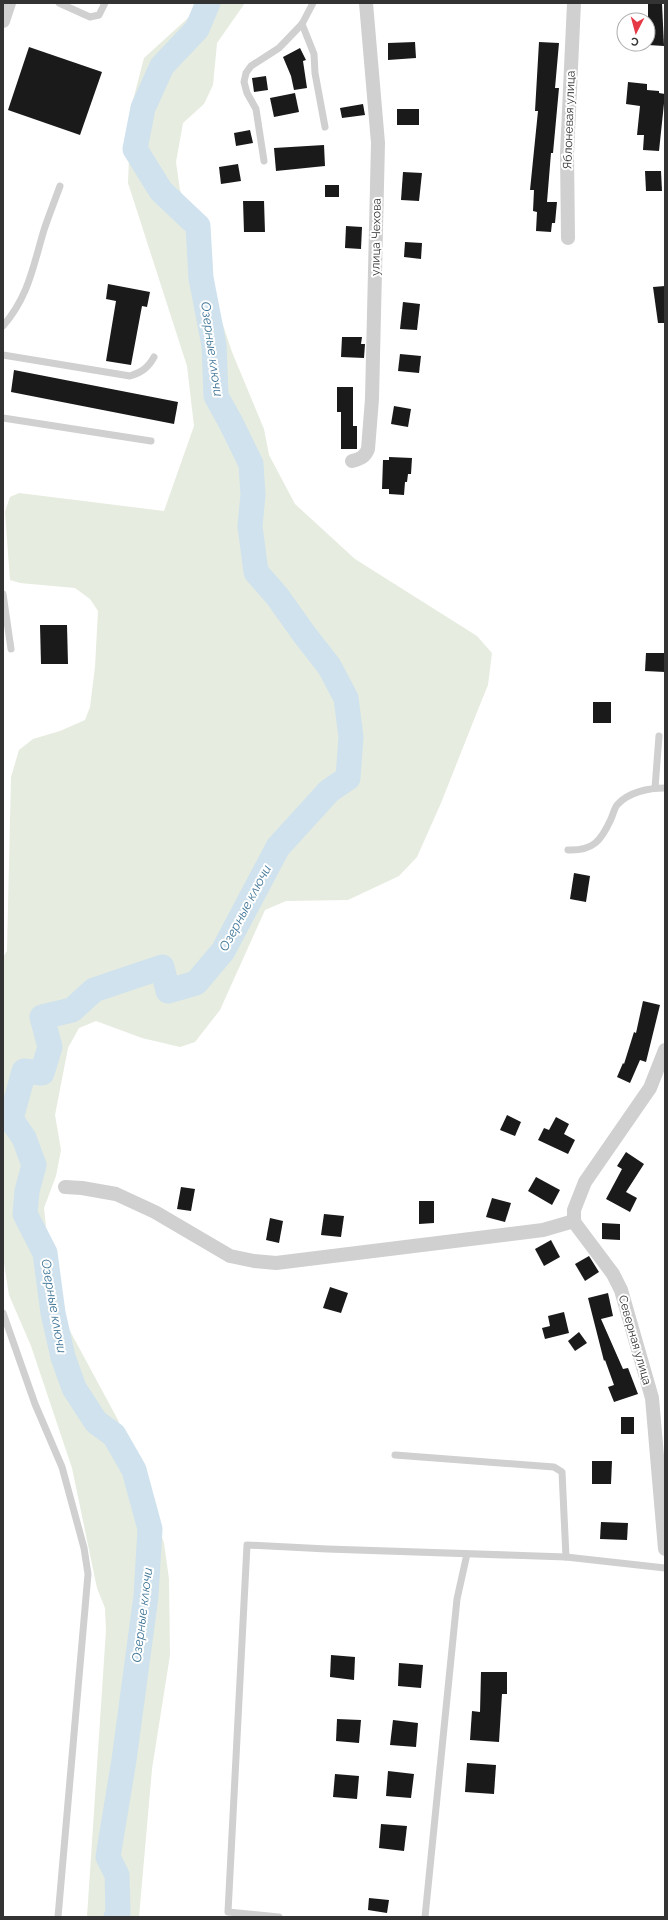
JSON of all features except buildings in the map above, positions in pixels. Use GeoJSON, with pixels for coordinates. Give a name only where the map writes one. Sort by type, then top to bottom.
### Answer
{"type":"FeatureCollection","features":[{"type":"Feature","properties":{"kind":"street"},"geometry":{"type":"LineString","coordinates":[[3,21],[9,3]]}},
{"type":"Feature","properties":{"kind":"street","name":"улица Чехова"},"geometry":{"type":"LineString","coordinates":[[352,461],[361,459],[366,455],[368,449],[373,356],[378,143],[366,3]]}},
{"type":"Feature","properties":{"kind":"street","name":"Яблоневая улица"},"geometry":{"type":"LineString","coordinates":[[568,238],[567,154],[574,3]]}},
{"type":"Feature","properties":{"kind":"street"},"geometry":{"type":"LineString","coordinates":[[65,1187],[116,1194],[155,1212],[230,1256],[254,1261],[276,1262],[544,1230],[574,1221],[575,1203],[585,1182],[650,1088],[665,1050]]}},
{"type":"Feature","properties":{"kind":"street","name":"Северная улица"},"geometry":{"type":"LineString","coordinates":[[574,1221],[612,1274],[626,1305],[652,1398],[665,1549]]}},
{"type":"Feature","properties":{"kind":"lane"},"geometry":{"type":"LineString","coordinates":[[59,3],[90,17],[99,15],[105,3]]}},
{"type":"Feature","properties":{"kind":"lane"},"geometry":{"type":"LineString","coordinates":[[264,161],[256,109],[247,94],[244,82],[246,73],[250,66],[279,48],[302,24],[313,3]]}},
{"type":"Feature","properties":{"kind":"lane"},"geometry":{"type":"LineString","coordinates":[[302,24],[314,54],[315,73],[325,127]]}},
{"type":"Feature","properties":{"kind":"lane"},"geometry":{"type":"LineString","coordinates":[[3,326],[14,312],[31,278],[44,229],[60,186]]}},
{"type":"Feature","properties":{"kind":"lane"},"geometry":{"type":"LineString","coordinates":[[3,355],[130,376],[142,372],[149,367],[154,357]]}},
{"type":"Feature","properties":{"kind":"lane"},"geometry":{"type":"LineString","coordinates":[[3,418],[152,441]]}},
{"type":"Feature","properties":{"kind":"lane"},"geometry":{"type":"LineString","coordinates":[[3,594],[11,649]]}},
{"type":"Feature","properties":{"kind":"lane"},"geometry":{"type":"LineString","coordinates":[[655,788],[659,736]]}},
{"type":"Feature","properties":{"kind":"lane"},"geometry":{"type":"LineString","coordinates":[[568,850],[581,850],[592,846],[602,837],[617,805],[628,796],[655,788],[665,788]]}},
{"type":"Feature","properties":{"kind":"lane"},"geometry":{"type":"LineString","coordinates":[[3,1313],[35,1404],[62,1466],[84,1548],[88,1574],[58,1917]]}},
{"type":"Feature","properties":{"kind":"lane"},"geometry":{"type":"LineString","coordinates":[[395,1455],[554,1467],[562,1472],[566,1557]]}},
{"type":"Feature","properties":{"kind":"lane"},"geometry":{"type":"LineString","coordinates":[[279,1917],[228,1912],[247,1545],[566,1557],[665,1568]]}},
{"type":"Feature","properties":{"kind":"lane"},"geometry":{"type":"LineString","coordinates":[[425,1917],[457,1599],[467,1554]]}},
{"type":"Feature","properties":{"kind":"shaded area"},"geometry":{"type":"Polygon","coordinates":[[[202,3],[245,3],[217,43],[213,85],[204,104],[183,123],[176,162],[180,190],[212,257],[213,295],[232,352],[264,429],[269,455],[295,504],[355,559],[477,636],[492,653],[488,685],[441,803],[417,857],[399,876],[348,900],[286,901],[265,910],[220,1010],[195,1042],[180,1047],[142,1038],[96,1021],[79,1028],[68,1048],[55,1115],[61,1150],[56,1176],[44,1208],[48,1246],[63,1318],[118,1420],[150,1502],[164,1543],[169,1579],[170,1655],[152,1769],[139,1917],[87,1917],[106,1630],[105,1608],[97,1588],[72,1468],[31,1346],[9,1295],[3,1257],[3,957],[7,951],[11,777],[19,750],[33,739],[60,731],[85,720],[90,707],[95,667],[98,611],[90,599],[75,588],[20,583],[10,580],[5,512],[10,497],[19,493],[164,511],[194,426],[187,366],[128,183],[131,108],[144,58],[198,9],[202,3]]]}},
{"type":"Feature","properties":{"kind":"waterway","name":"Озерные ключи"},"geometry":{"type":"LineString","coordinates":[[116,1917],[118,1913],[117,1875],[108,1857],[124,1760],[146,1596],[150,1529],[134,1470],[114,1435],[96,1422],[74,1388],[63,1357],[53,1313],[45,1253],[25,1214],[27,1191],[34,1165],[24,1138],[11,1119],[24,1071],[42,1073],[50,1047],[42,1017],[72,1010],[94,990],[162,967],[168,991],[196,983],[223,951],[278,847],[329,791],[348,778],[351,737],[346,698],[329,666],[277,596],[256,572],[250,526],[253,495],[251,464],[216,396],[214,345],[201,278],[198,226],[161,191],[135,149],[143,108],[162,66],[197,29],[208,3]]}}]}
